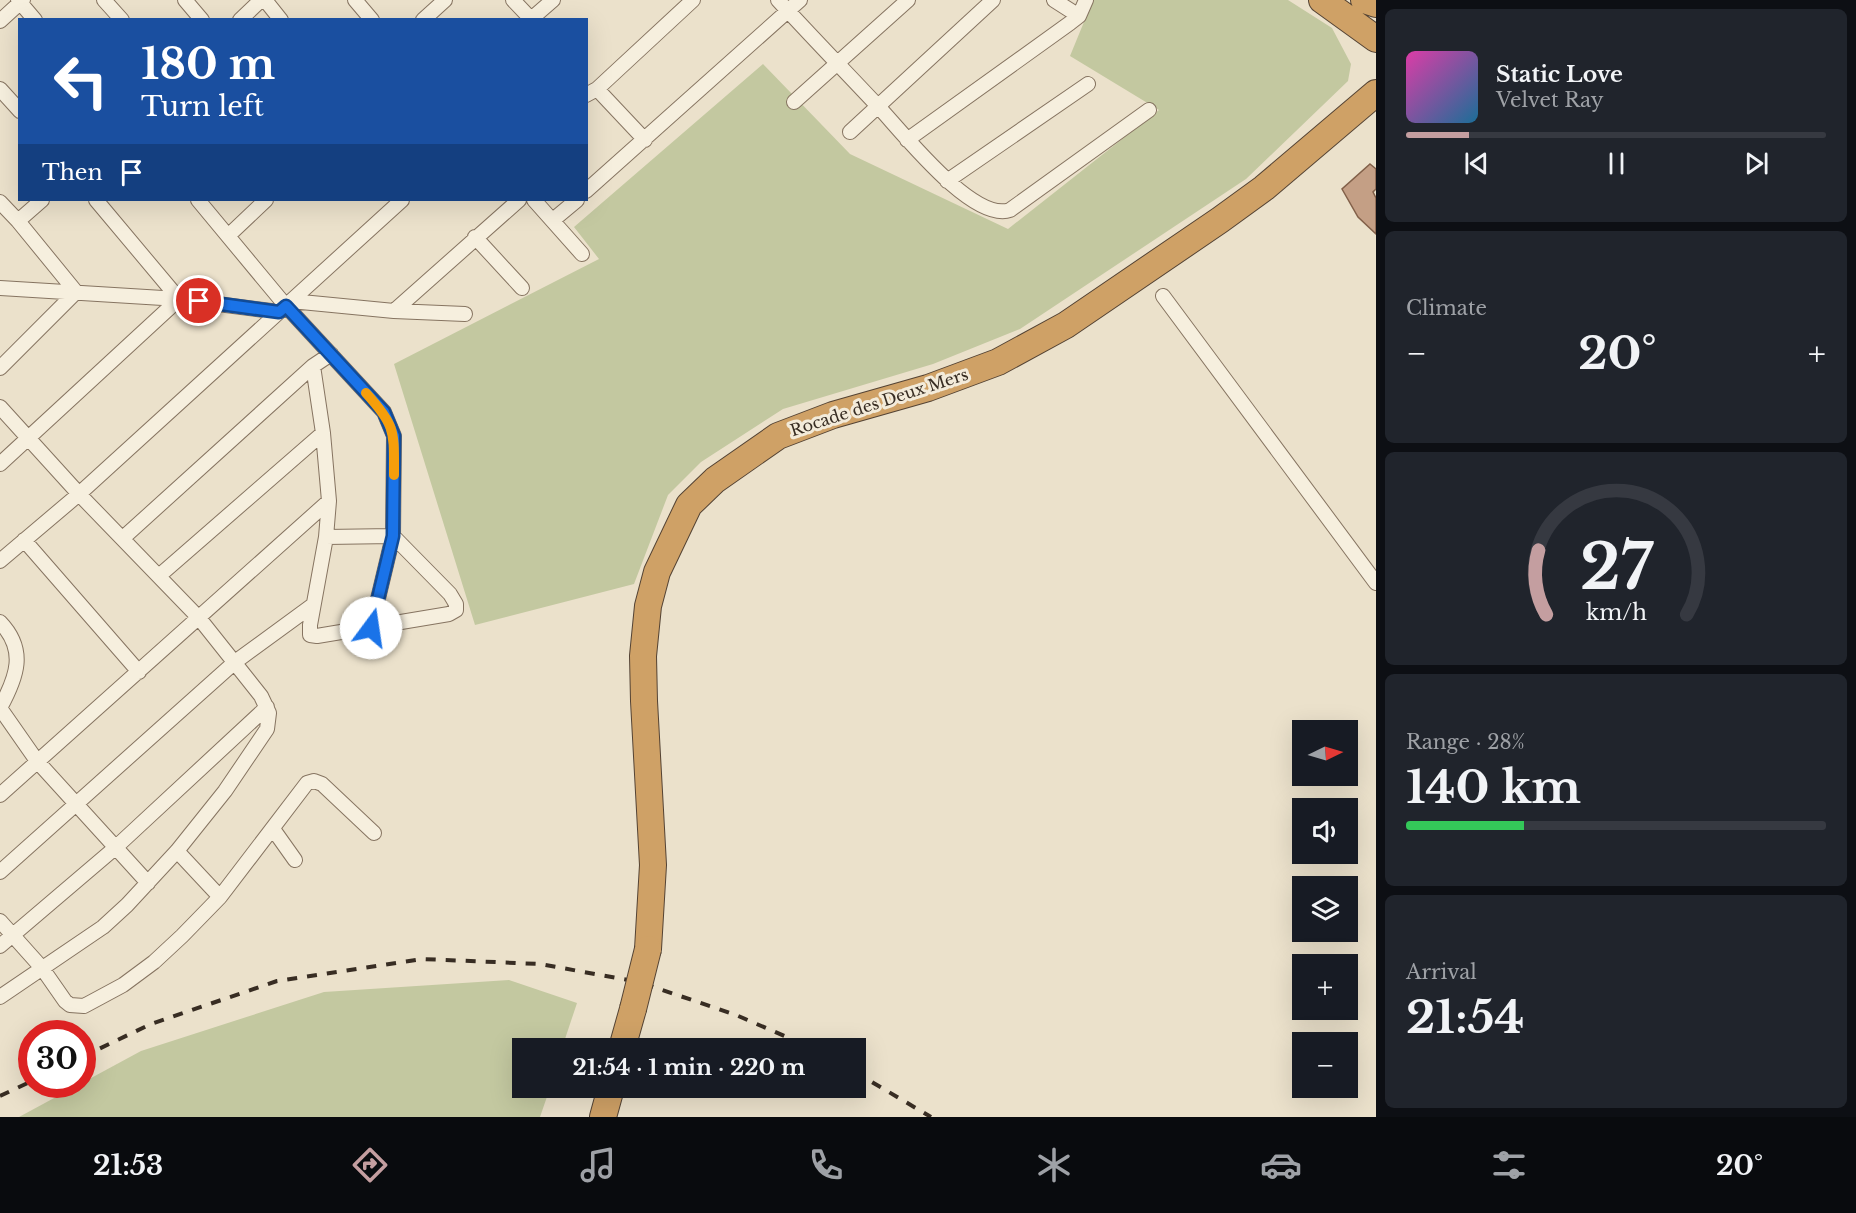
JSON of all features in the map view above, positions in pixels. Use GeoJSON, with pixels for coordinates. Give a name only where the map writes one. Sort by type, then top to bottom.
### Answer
{"type":"FeatureCollection","features":[{"type":"Feature","properties":{"kind":"highway"},"geometry":{"type":"LineString","coordinates":[[1322,0],[1376,39]]}},
{"type":"Feature","properties":{"kind":"highway"},"geometry":{"type":"LineString","coordinates":[[1364,0],[1376,4]]}},
{"type":"Feature","properties":{"kind":"highway","name":"Rocade des Deux Mers"},"geometry":{"type":"LineString","coordinates":[[1352,112],[1376,77]]}},
{"type":"Feature","properties":{"kind":"highway","name":"Rocade des Deux Mers"},"geometry":{"type":"LineString","coordinates":[[625,1038],[648,949],[653,864],[644,701],[644,656],[648,606],[657,572],[689,505],[715,480],[778,436],[833,415],[928,388],[998,362],[1066,325],[1221,220],[1264,188],[1376,93]]}},
{"type":"Feature","properties":{"kind":"highway"},"geometry":{"type":"LineString","coordinates":[[603,1117],[608,1098]]}},
{"type":"Feature","properties":{"kind":"street"},"geometry":{"type":"LineString","coordinates":[[104,0],[120,18]]}},
{"type":"Feature","properties":{"kind":"street"},"geometry":{"type":"LineString","coordinates":[[185,0],[200,18]]}},
{"type":"Feature","properties":{"kind":"street"},"geometry":{"type":"LineString","coordinates":[[242,18],[263,0],[279,18]]}},
{"type":"Feature","properties":{"kind":"street"},"geometry":{"type":"LineString","coordinates":[[355,0],[370,18]]}},
{"type":"Feature","properties":{"kind":"street"},"geometry":{"type":"LineString","coordinates":[[513,0],[529,18]]}},
{"type":"Feature","properties":{"kind":"street"},"geometry":{"type":"LineString","coordinates":[[531,18],[553,0]]}},
{"type":"Feature","properties":{"kind":"street"},"geometry":{"type":"LineString","coordinates":[[645,140],[592,92],[693,0]]}},
{"type":"Feature","properties":{"kind":"street"},"geometry":{"type":"LineString","coordinates":[[778,0],[947,181],[994,212],[1010,210],[1149,110]]}},
{"type":"Feature","properties":{"kind":"street"},"geometry":{"type":"LineString","coordinates":[[588,189],[800,0]]}},
{"type":"Feature","properties":{"kind":"street"},"geometry":{"type":"LineString","coordinates":[[794,102],[908,0]]}},
{"type":"Feature","properties":{"kind":"street"},"geometry":{"type":"LineString","coordinates":[[850,132],[993,0]]}},
{"type":"Feature","properties":{"kind":"street"},"geometry":{"type":"LineString","coordinates":[[1054,0],[1079,16]]}},
{"type":"Feature","properties":{"kind":"street"},"geometry":{"type":"LineString","coordinates":[[907,140],[1079,16],[1086,0]]}},
{"type":"Feature","properties":{"kind":"street"},"geometry":{"type":"LineString","coordinates":[[0,21],[20,1],[33,18]]}},
{"type":"Feature","properties":{"kind":"street"},"geometry":{"type":"LineString","coordinates":[[425,18],[439,2]]}},
{"type":"Feature","properties":{"kind":"street"},"geometry":{"type":"LineString","coordinates":[[947,181],[1088,84]]}},
{"type":"Feature","properties":{"kind":"street"},"geometry":{"type":"LineString","coordinates":[[0,88],[18,109]]}},
{"type":"Feature","properties":{"kind":"street"},"geometry":{"type":"LineString","coordinates":[[18,221],[41,201]]}},
{"type":"Feature","properties":{"kind":"street"},"geometry":{"type":"LineString","coordinates":[[97,201],[179,298]]}},
{"type":"Feature","properties":{"kind":"street"},"geometry":{"type":"LineString","coordinates":[[229,235],[265,201]]}},
{"type":"Feature","properties":{"kind":"street"},"geometry":{"type":"LineString","coordinates":[[0,561],[79,494],[401,201]]}},
{"type":"Feature","properties":{"kind":"street"},"geometry":{"type":"LineString","coordinates":[[394,311],[518,201]]}},
{"type":"Feature","properties":{"kind":"street"},"geometry":{"type":"LineString","coordinates":[[535,201],[582,254]]}},
{"type":"Feature","properties":{"kind":"street"},"geometry":{"type":"LineString","coordinates":[[553,220],[576,201]]}},
{"type":"Feature","properties":{"kind":"street"},"geometry":{"type":"LineString","coordinates":[[0,202],[76,292]]}},
{"type":"Feature","properties":{"kind":"street"},"geometry":{"type":"LineString","coordinates":[[206,202],[285,306],[384,412],[391,425],[394,436],[393,536],[371,628]]}},
{"type":"Feature","properties":{"kind":"street"},"geometry":{"type":"LineString","coordinates":[[475,237],[522,288]]}},
{"type":"Feature","properties":{"kind":"street"},"geometry":{"type":"LineString","coordinates":[[0,288],[285,306],[465,314]]}},
{"type":"Feature","properties":{"kind":"street"},"geometry":{"type":"LineString","coordinates":[[0,368],[76,292]]}},
{"type":"Feature","properties":{"kind":"street"},"geometry":{"type":"LineString","coordinates":[[1163,296],[1376,583]]}},
{"type":"Feature","properties":{"kind":"street"},"geometry":{"type":"LineString","coordinates":[[0,464],[179,298]]}},
{"type":"Feature","properties":{"kind":"street"},"geometry":{"type":"LineString","coordinates":[[123,538],[313,366],[331,354]]}},
{"type":"Feature","properties":{"kind":"street"},"geometry":{"type":"LineString","coordinates":[[313,366],[323,433],[329,501],[326,537],[309,629],[311,636],[371,628],[448,614],[456,610],[450,594],[393,536],[326,537]]}},
{"type":"Feature","properties":{"kind":"street"},"geometry":{"type":"LineString","coordinates":[[0,406],[79,494],[199,618],[261,696],[267,707],[269,720],[267,729],[225,791],[148,883],[103,927],[0,997]]}},
{"type":"Feature","properties":{"kind":"street"},"geometry":{"type":"LineString","coordinates":[[159,575],[323,433]]}},
{"type":"Feature","properties":{"kind":"street"},"geometry":{"type":"LineString","coordinates":[[0,795],[329,501]]}},
{"type":"Feature","properties":{"kind":"street"},"geometry":{"type":"LineString","coordinates":[[24,540],[139,672]]}},
{"type":"Feature","properties":{"kind":"street"},"geometry":{"type":"LineString","coordinates":[[0,872],[235,662],[313,605]]}},
{"type":"Feature","properties":{"kind":"street"},"geometry":{"type":"LineString","coordinates":[[0,622],[11,634],[17,652],[16,667],[10,689],[0,708],[37,760],[148,883]]}},
{"type":"Feature","properties":{"kind":"street"},"geometry":{"type":"LineString","coordinates":[[0,946],[115,848],[267,707]]}},
{"type":"Feature","properties":{"kind":"street"},"geometry":{"type":"LineString","coordinates":[[0,921],[42,968],[64,1001],[70,1005],[84,1006],[123,985],[154,962],[220,897],[307,783],[314,781],[322,784],[374,833]]}},
{"type":"Feature","properties":{"kind":"street"},"geometry":{"type":"LineString","coordinates":[[273,829],[295,860]]}},
{"type":"Feature","properties":{"kind":"street"},"geometry":{"type":"LineString","coordinates":[[177,851],[220,897]]}},
{"type":"Feature","properties":{"kind":"green space"},"geometry":{"type":"Polygon","coordinates":[[[1093,0],[1288,0],[1332,28],[1351,64],[1348,81],[1246,179],[1020,329],[933,364],[783,409],[701,462],[668,495],[634,584],[475,625],[394,364],[599,259],[574,227],[763,64],[850,154],[1008,229],[1159,110],[1070,56],[1093,0]]]}},
{"type":"Feature","properties":{"kind":"green space"},"geometry":{"type":"Polygon","coordinates":[[[509,980],[577,1003],[565,1038],[512,1038],[512,1098],[547,1098],[540,1117],[19,1117],[54,1098],[96,1098],[96,1075],[141,1051],[324,992],[509,980]]]}},
{"type":"Feature","properties":{"kind":"building"},"geometry":{"type":"Polygon","coordinates":[[[1370,164],[1376,169],[1376,189],[1373,192],[1376,198],[1376,234],[1358,217],[1342,189],[1370,164]]]}},
{"type":"Feature","properties":{"kind":"railway"},"geometry":{"type":"LineString","coordinates":[[96,1050],[151,1024],[277,981],[422,959],[540,964],[639,982],[736,1015],[789,1038]]}},
{"type":"Feature","properties":{"kind":"railway"},"geometry":{"type":"LineString","coordinates":[[866,1079],[931,1117]]}},
{"type":"Feature","properties":{"kind":"railway"},"geometry":{"type":"LineString","coordinates":[[0,1096],[18,1088]]}},
{"type":"Feature","properties":{"kind":"slow traffic"},"geometry":{"type":"LineString","coordinates":[[366,393],[384,412],[391,425],[394,436],[394,475]]}},
{"type":"Feature","properties":{"kind":"route"},"geometry":{"type":"LineString","coordinates":[[199,301],[279,312],[286,306],[384,412],[391,425],[394,436],[393,536],[371,628]]}}]}
